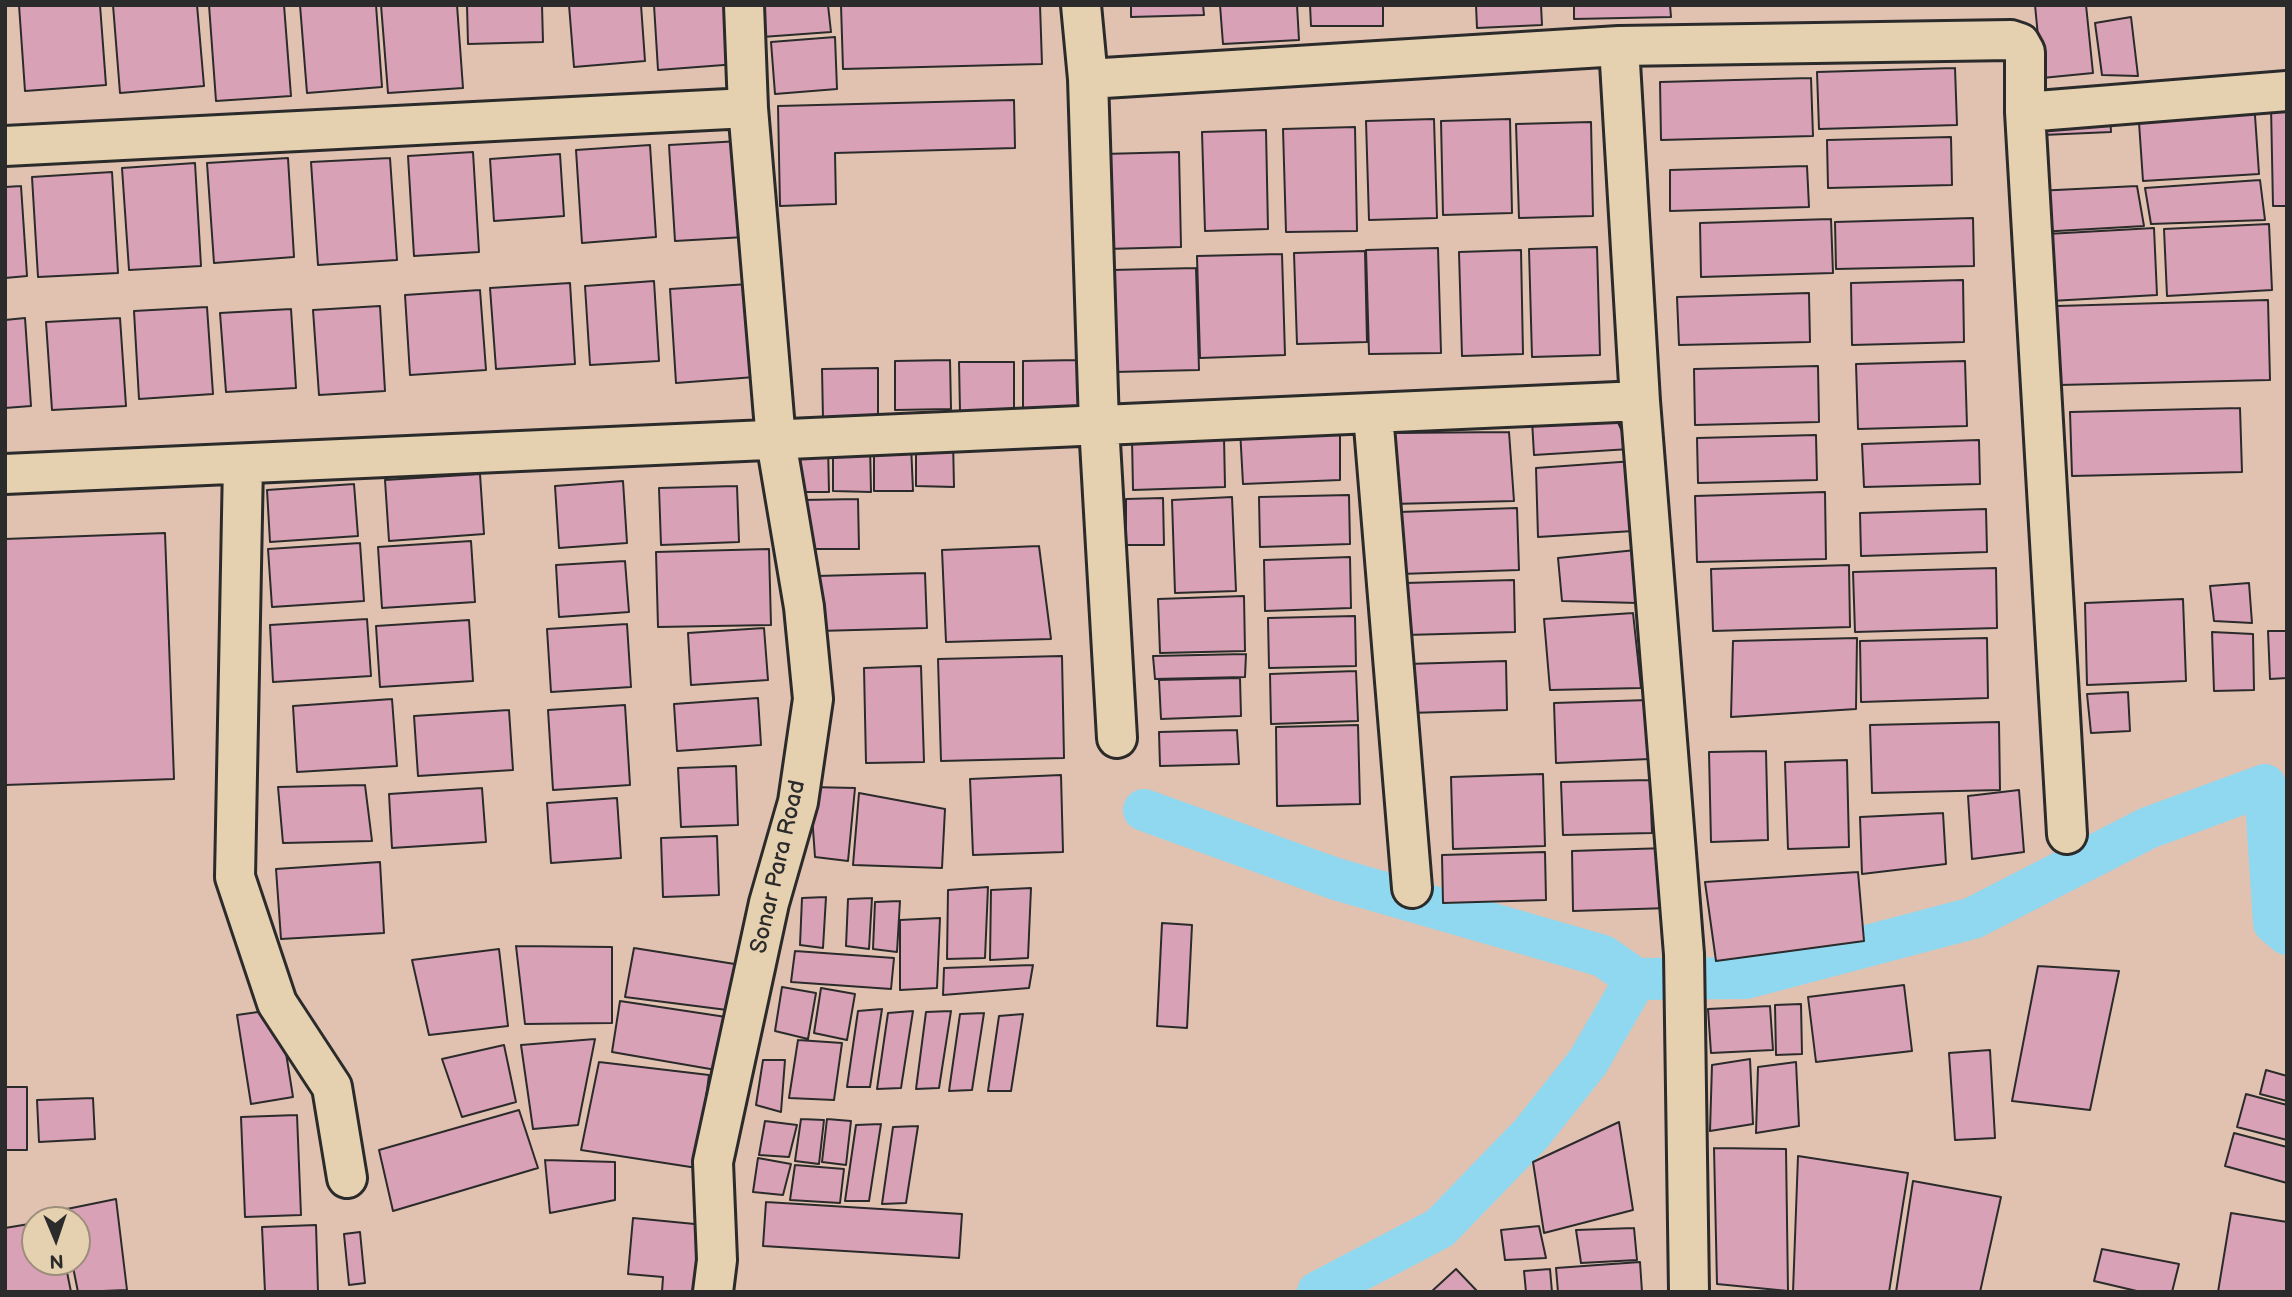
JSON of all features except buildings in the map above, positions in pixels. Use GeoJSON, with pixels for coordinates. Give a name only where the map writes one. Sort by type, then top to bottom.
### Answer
{"type":"FeatureCollection","features":[{"type":"Feature","properties":{"kind":"street","name":"Sonar Para Road"},"geometry":{"type":"LineString","coordinates":[[713,1292],[716,1260],[713,1162],[769,903],[798,802],[813,699],[804,607],[776,440],[748,108],[744,5]]}},
{"type":"Feature","properties":{"kind":"street"},"geometry":{"type":"LineString","coordinates":[[1081,5],[1088,79],[1098,425],[1117,738]]}},
{"type":"Feature","properties":{"kind":"street"},"geometry":{"type":"LineString","coordinates":[[1088,79],[1619,46],[2011,40],[2020,43],[2025,52],[2025,112],[2067,834]]}},
{"type":"Feature","properties":{"kind":"street"},"geometry":{"type":"LineString","coordinates":[[1619,46],[1640,401],[1685,954],[1689,1292]]}},
{"type":"Feature","properties":{"kind":"street"},"geometry":{"type":"LineString","coordinates":[[2025,112],[2287,91]]}},
{"type":"Feature","properties":{"kind":"street"},"geometry":{"type":"LineString","coordinates":[[5,146],[748,108]]}},
{"type":"Feature","properties":{"kind":"street"},"geometry":{"type":"LineString","coordinates":[[5,474],[1640,401]]}},
{"type":"Feature","properties":{"kind":"street"},"geometry":{"type":"LineString","coordinates":[[1373,414],[1412,888]]}},
{"type":"Feature","properties":{"kind":"street"},"geometry":{"type":"LineString","coordinates":[[243,464],[235,877],[277,1003],[332,1087],[347,1178]]}},
{"type":"Feature","properties":{"kind":"waterway"},"geometry":{"type":"LineString","coordinates":[[1144,810],[1336,879],[1603,956],[1636,979],[1746,978],[1973,918],[2148,828],[2265,785],[2274,923],[2287,934]]}},
{"type":"Feature","properties":{"kind":"waterway"},"geometry":{"type":"LineString","coordinates":[[1318,1292],[1440,1228],[1531,1134],[1588,1062],[1636,979]]}}]}
